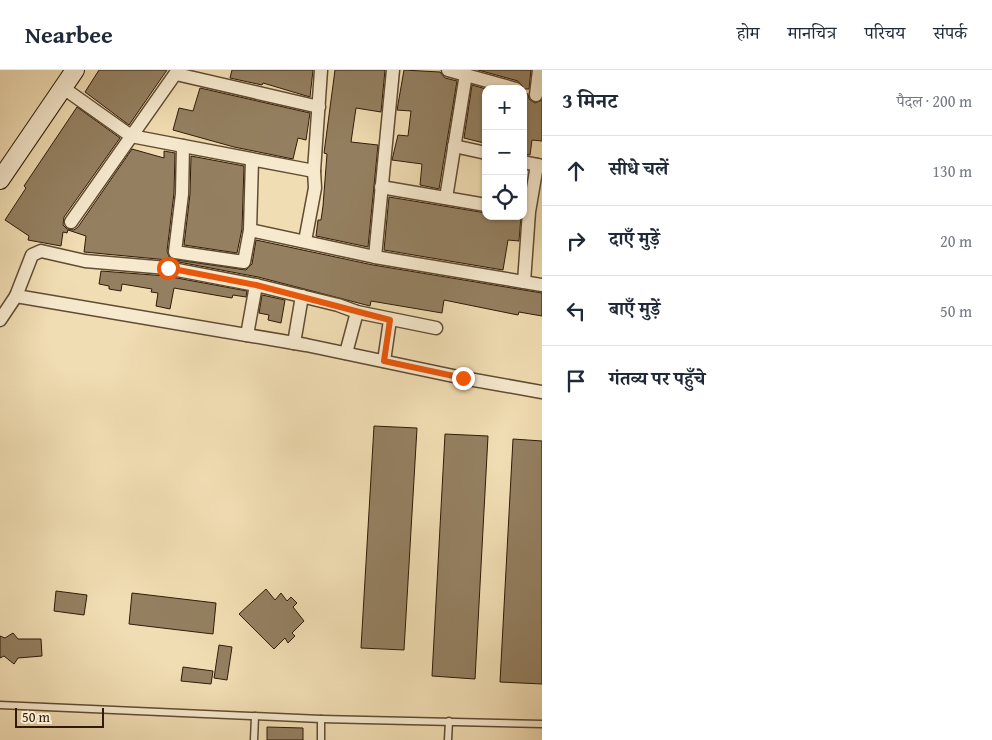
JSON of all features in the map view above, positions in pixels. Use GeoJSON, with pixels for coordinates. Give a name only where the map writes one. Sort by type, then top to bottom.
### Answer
{"type":"FeatureCollection","features":[{"type":"Feature","properties":{"kind":"street"},"geometry":{"type":"LineString","coordinates":[[0,180],[75,70]]}},
{"type":"Feature","properties":{"kind":"street"},"geometry":{"type":"LineString","coordinates":[[305,241],[315,188],[314,171],[321,70]]}},
{"type":"Feature","properties":{"kind":"street"},"geometry":{"type":"LineString","coordinates":[[375,257],[393,70]]}},
{"type":"Feature","properties":{"kind":"street"},"geometry":{"type":"LineString","coordinates":[[448,70],[503,85]]}},
{"type":"Feature","properties":{"kind":"street"},"geometry":{"type":"LineString","coordinates":[[527,92],[539,96],[539,70]]}},
{"type":"Feature","properties":{"kind":"street"},"geometry":{"type":"LineString","coordinates":[[71,222],[177,72],[319,107]]}},
{"type":"Feature","properties":{"kind":"street"},"geometry":{"type":"LineString","coordinates":[[446,198],[466,74]]}},
{"type":"Feature","properties":{"kind":"street"},"geometry":{"type":"LineString","coordinates":[[62,87],[131,136],[314,171]]}},
{"type":"Feature","properties":{"kind":"street"},"geometry":{"type":"LineString","coordinates":[[183,146],[182,194],[175,252],[244,262],[250,230],[252,160]]}},
{"type":"Feature","properties":{"kind":"street"},"geometry":{"type":"LineString","coordinates":[[454,146],[482,152]]}},
{"type":"Feature","properties":{"kind":"street"},"geometry":{"type":"LineString","coordinates":[[527,208],[539,165]]}},
{"type":"Feature","properties":{"kind":"street"},"geometry":{"type":"LineString","coordinates":[[381,187],[482,204]]}},
{"type":"Feature","properties":{"kind":"street"},"geometry":{"type":"LineString","coordinates":[[524,282],[526,220]]}},
{"type":"Feature","properties":{"kind":"street"},"geometry":{"type":"LineString","coordinates":[[250,230],[375,257],[542,285]]}},
{"type":"Feature","properties":{"kind":"street"},"geometry":{"type":"LineString","coordinates":[[0,320],[16,296],[32,255],[41,251],[85,261],[138,264],[256,285],[390,320],[436,328]]}},
{"type":"Feature","properties":{"kind":"street"},"geometry":{"type":"LineString","coordinates":[[247,335],[256,285]]}},
{"type":"Feature","properties":{"kind":"street"},"geometry":{"type":"LineString","coordinates":[[16,296],[294,343],[542,392]]}},
{"type":"Feature","properties":{"kind":"street"},"geometry":{"type":"LineString","coordinates":[[294,343],[302,296]]}},
{"type":"Feature","properties":{"kind":"street"},"geometry":{"type":"LineString","coordinates":[[346,353],[357,312]]}},
{"type":"Feature","properties":{"kind":"street"},"geometry":{"type":"LineString","coordinates":[[384,361],[390,320]]}},
{"type":"Feature","properties":{"kind":"lane"},"geometry":{"type":"LineString","coordinates":[[0,705],[321,719],[542,724]]}},
{"type":"Feature","properties":{"kind":"lane"},"geometry":{"type":"LineString","coordinates":[[254,740],[255,716]]}},
{"type":"Feature","properties":{"kind":"lane"},"geometry":{"type":"LineString","coordinates":[[321,719],[321,740]]}},
{"type":"Feature","properties":{"kind":"lane"},"geometry":{"type":"LineString","coordinates":[[448,740],[449,721]]}},
{"type":"Feature","properties":{"kind":"building"},"geometry":{"type":"Polygon","coordinates":[[[99,70],[167,70],[129,125],[85,92],[99,70]]]}},
{"type":"Feature","properties":{"kind":"building"},"geometry":{"type":"Polygon","coordinates":[[[232,70],[313,70],[310,97],[263,83],[262,85],[230,78],[232,70]]]}},
{"type":"Feature","properties":{"kind":"building"},"geometry":{"type":"Polygon","coordinates":[[[335,70],[385,70],[381,112],[356,108],[351,142],[378,145],[368,247],[316,236],[318,220],[321,220],[323,206],[327,154],[324,153],[335,70]]]}},
{"type":"Feature","properties":{"kind":"building"},"geometry":{"type":"Polygon","coordinates":[[[404,70],[440,72],[445,78],[457,81],[439,189],[420,185],[422,164],[392,160],[398,135],[408,136],[411,111],[397,110],[404,70]]]}},
{"type":"Feature","properties":{"kind":"building"},"geometry":{"type":"Polygon","coordinates":[[[478,70],[531,70],[529,89],[527,89],[527,85],[521,85],[518,81],[478,70]]]}},
{"type":"Feature","properties":{"kind":"building"},"geometry":{"type":"Polygon","coordinates":[[[472,85],[482,88],[482,142],[464,138],[472,85]]]}},
{"type":"Feature","properties":{"kind":"building"},"geometry":{"type":"Polygon","coordinates":[[[200,88],[310,113],[306,140],[298,138],[293,159],[234,147],[173,130],[179,108],[193,111],[200,88]]]}},
{"type":"Feature","properties":{"kind":"building"},"geometry":{"type":"Polygon","coordinates":[[[527,94],[529,99],[535,103],[542,100],[542,141],[532,140],[530,155],[527,155],[527,94]]]}},
{"type":"Feature","properties":{"kind":"building"},"geometry":{"type":"Polygon","coordinates":[[[77,107],[120,138],[64,217],[63,225],[67,229],[74,230],[78,227],[132,149],[164,158],[164,151],[175,153],[174,193],[167,251],[170,259],[246,270],[252,264],[256,240],[373,265],[542,293],[542,316],[519,312],[518,315],[444,300],[442,313],[371,301],[370,306],[258,277],[168,260],[84,252],[86,236],[68,230],[67,233],[63,232],[61,246],[28,240],[29,236],[5,220],[26,188],[24,186],[77,107]]]}},
{"type":"Feature","properties":{"kind":"building"},"geometry":{"type":"Polygon","coordinates":[[[191,156],[244,166],[242,229],[237,253],[184,245],[190,194],[191,156]]]}},
{"type":"Feature","properties":{"kind":"building"},"geometry":{"type":"Polygon","coordinates":[[[389,197],[482,212],[482,220],[521,220],[519,241],[508,240],[503,270],[384,250],[389,197]]]}},
{"type":"Feature","properties":{"kind":"building"},"geometry":{"type":"Polygon","coordinates":[[[101,271],[166,276],[247,291],[246,297],[233,295],[232,298],[174,288],[170,309],[156,306],[158,293],[151,292],[152,289],[122,284],[121,291],[109,289],[109,286],[99,284],[101,271]]]}},
{"type":"Feature","properties":{"kind":"building"},"geometry":{"type":"Polygon","coordinates":[[[262,295],[285,300],[281,323],[268,320],[269,315],[259,313],[262,295]]]}},
{"type":"Feature","properties":{"kind":"building"},"geometry":{"type":"Polygon","coordinates":[[[374,426],[417,428],[404,650],[361,648],[374,426]]]}},
{"type":"Feature","properties":{"kind":"building"},"geometry":{"type":"Polygon","coordinates":[[[445,434],[488,436],[475,679],[432,676],[445,434]]]}},
{"type":"Feature","properties":{"kind":"building"},"geometry":{"type":"Polygon","coordinates":[[[513,439],[542,441],[542,684],[500,682],[513,439]]]}},
{"type":"Feature","properties":{"kind":"building"},"geometry":{"type":"Polygon","coordinates":[[[266,589],[275,600],[281,593],[287,601],[291,597],[297,603],[293,607],[304,621],[292,633],[295,636],[288,643],[285,638],[274,649],[239,614],[266,589]]]}},
{"type":"Feature","properties":{"kind":"building"},"geometry":{"type":"Polygon","coordinates":[[[56,591],[87,595],[84,615],[54,611],[56,591]]]}},
{"type":"Feature","properties":{"kind":"building"},"geometry":{"type":"Polygon","coordinates":[[[132,593],[216,603],[213,634],[129,624],[132,593]]]}},
{"type":"Feature","properties":{"kind":"building"},"geometry":{"type":"Polygon","coordinates":[[[13,633],[18,639],[41,639],[42,656],[18,658],[14,664],[4,656],[0,658],[0,636],[5,638],[13,633]]]}},
{"type":"Feature","properties":{"kind":"building"},"geometry":{"type":"Polygon","coordinates":[[[219,645],[232,647],[227,680],[214,678],[219,645]]]}},
{"type":"Feature","properties":{"kind":"building"},"geometry":{"type":"Polygon","coordinates":[[[183,667],[213,671],[211,684],[181,681],[183,667]]]}},
{"type":"Feature","properties":{"kind":"building"},"geometry":{"type":"Polygon","coordinates":[[[267,727],[303,728],[303,740],[267,740],[267,727]]]}},
{"type":"Feature","properties":{"kind":"route"},"geometry":{"type":"LineString","coordinates":[[168,268],[256,285],[390,320],[384,361],[463,378]]}}]}
